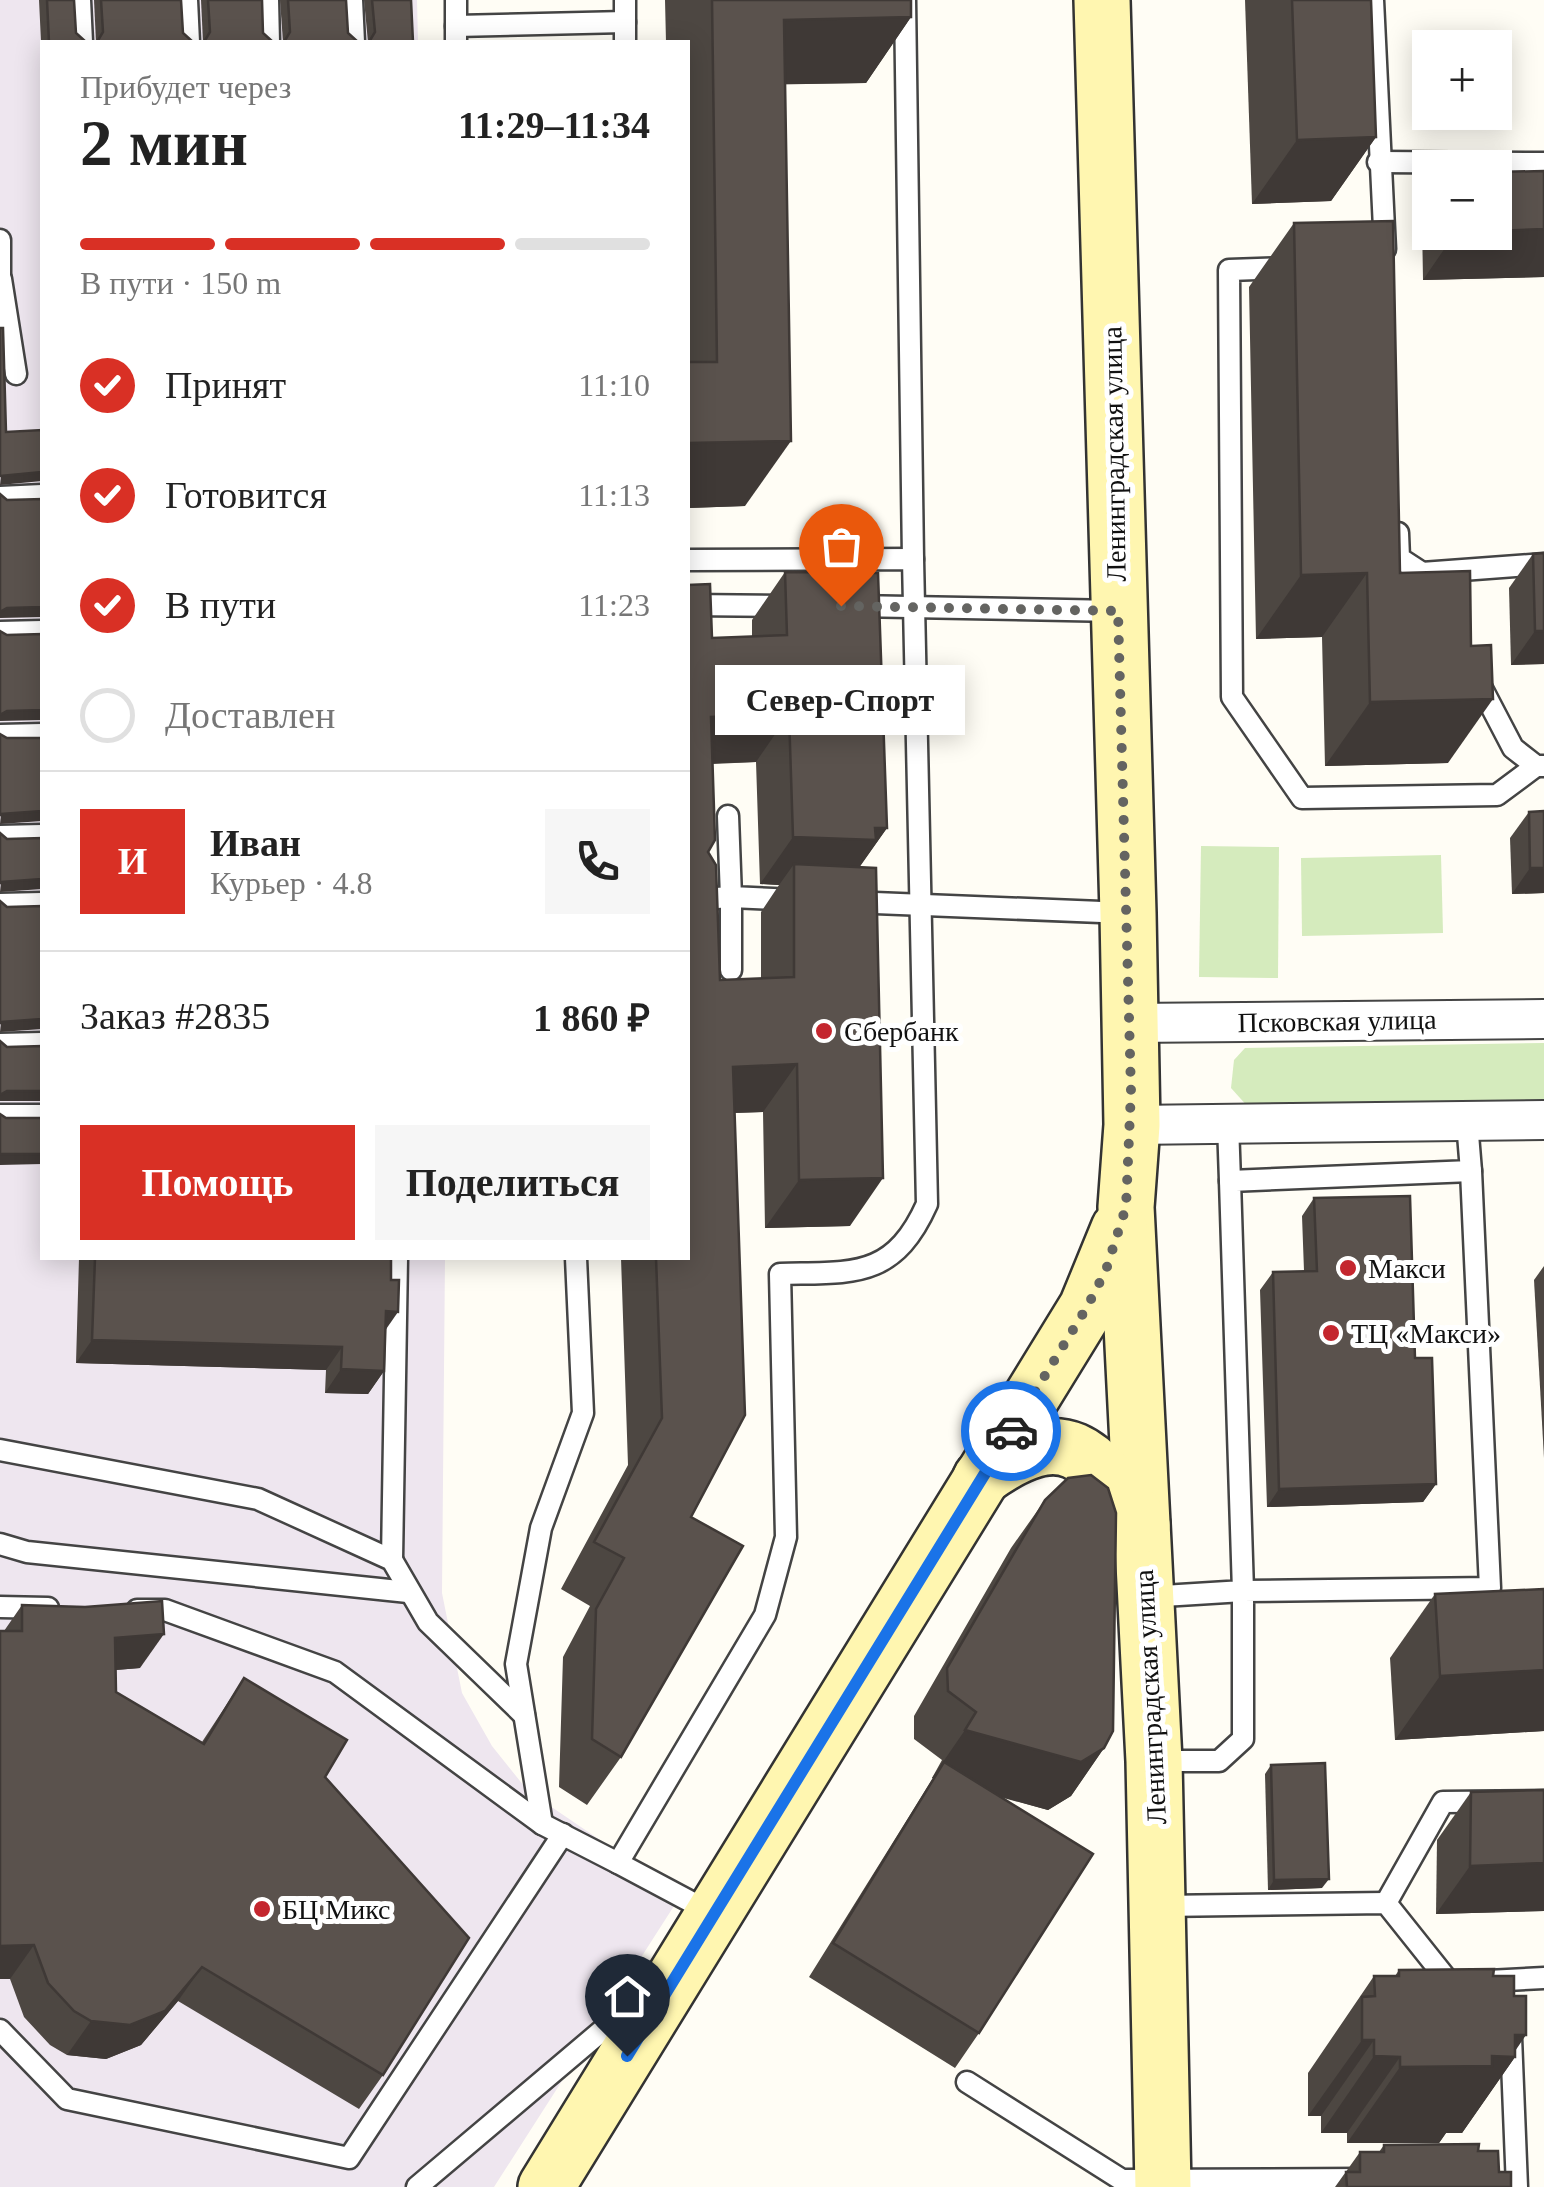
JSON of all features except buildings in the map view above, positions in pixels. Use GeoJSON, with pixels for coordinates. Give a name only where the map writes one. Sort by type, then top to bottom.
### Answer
{"type":"FeatureCollection","features":[{"type":"Feature","properties":{"kind":"main road","name":"Ленинградская улица"},"geometry":{"type":"LineString","coordinates":[[1102,0],[1128,913],[1132,1126],[1126,1207],[1154,1761],[1163,2182]]}},
{"type":"Feature","properties":{"kind":"main road","name":"Ленинградская улица"},"geometry":{"type":"LineString","coordinates":[[546,2187],[1087,1307],[1106,1270],[1126,1207]]}},
{"type":"Feature","properties":{"kind":"main road"},"geometry":{"type":"LineString","coordinates":[[982,1478],[1016,1454],[1042,1447],[1063,1448],[1092,1458],[1142,1525]]}},
{"type":"Feature","properties":{"kind":"street","name":"Псковская улица"},"geometry":{"type":"LineString","coordinates":[[1130,1023],[1544,1019]]}},
{"type":"Feature","properties":{"kind":"street"},"geometry":{"type":"LineString","coordinates":[[1132,1126],[1544,1120]]}},
{"type":"Feature","properties":{"kind":"lane"},"geometry":{"type":"LineString","coordinates":[[80,0],[82,40]]}},
{"type":"Feature","properties":{"kind":"lane"},"geometry":{"type":"LineString","coordinates":[[188,0],[190,40]]}},
{"type":"Feature","properties":{"kind":"lane"},"geometry":{"type":"LineString","coordinates":[[268,0],[270,40]]}},
{"type":"Feature","properties":{"kind":"lane"},"geometry":{"type":"LineString","coordinates":[[352,0],[354,40]]}},
{"type":"Feature","properties":{"kind":"lane"},"geometry":{"type":"LineString","coordinates":[[456,0],[456,34],[625,32],[624,0]]}},
{"type":"Feature","properties":{"kind":"lane"},"geometry":{"type":"LineString","coordinates":[[618,1863],[766,1615],[786,1537],[780,1274],[864,1272],[904,1246],[927,1204],[918,906],[905,0]]}},
{"type":"Feature","properties":{"kind":"lane"},"geometry":{"type":"LineString","coordinates":[[1366,266],[1386,265],[1373,0]]}},
{"type":"Feature","properties":{"kind":"lane"},"geometry":{"type":"LineString","coordinates":[[1378,162],[1544,163]]}},
{"type":"Feature","properties":{"kind":"lane"},"geometry":{"type":"LineString","coordinates":[[0,240],[1,279],[16,374]]}},
{"type":"Feature","properties":{"kind":"lane"},"geometry":{"type":"LineString","coordinates":[[1308,268],[1229,270],[1232,697],[1302,798],[1496,794],[1540,766],[1512,748],[1467,661]]}},
{"type":"Feature","properties":{"kind":"lane"},"geometry":{"type":"LineString","coordinates":[[0,497],[40,496]]}},
{"type":"Feature","properties":{"kind":"lane"},"geometry":{"type":"LineString","coordinates":[[1397,510],[1399,558],[1422,573],[1440,608]]}},
{"type":"Feature","properties":{"kind":"lane"},"geometry":{"type":"LineString","coordinates":[[690,560],[913,559]]}},
{"type":"Feature","properties":{"kind":"lane"},"geometry":{"type":"LineString","coordinates":[[1422,573],[1544,564]]}},
{"type":"Feature","properties":{"kind":"lane"},"geometry":{"type":"LineString","coordinates":[[690,605],[802,606]]}},
{"type":"Feature","properties":{"kind":"lane"},"geometry":{"type":"LineString","coordinates":[[841,606],[1118,611]]}},
{"type":"Feature","properties":{"kind":"lane"},"geometry":{"type":"LineString","coordinates":[[0,632],[40,632]]}},
{"type":"Feature","properties":{"kind":"lane"},"geometry":{"type":"LineString","coordinates":[[0,735],[40,734]]}},
{"type":"Feature","properties":{"kind":"lane"},"geometry":{"type":"LineString","coordinates":[[728,816],[731,970]]}},
{"type":"Feature","properties":{"kind":"lane"},"geometry":{"type":"LineString","coordinates":[[0,836],[40,835]]}},
{"type":"Feature","properties":{"kind":"lane"},"geometry":{"type":"LineString","coordinates":[[690,900],[730,897],[1128,913]]}},
{"type":"Feature","properties":{"kind":"lane"},"geometry":{"type":"LineString","coordinates":[[0,904],[40,903]]}},
{"type":"Feature","properties":{"kind":"lane"},"geometry":{"type":"LineString","coordinates":[[0,1044],[40,1042]]}},
{"type":"Feature","properties":{"kind":"lane"},"geometry":{"type":"LineString","coordinates":[[0,1115],[40,1115]]}},
{"type":"Feature","properties":{"kind":"lane"},"geometry":{"type":"LineString","coordinates":[[1145,1597],[1243,1591],[1490,1588],[1467,1122]]}},
{"type":"Feature","properties":{"kind":"lane"},"geometry":{"type":"LineString","coordinates":[[1154,1761],[1220,1760],[1244,1739],[1228,1124]]}},
{"type":"Feature","properties":{"kind":"lane"},"geometry":{"type":"LineString","coordinates":[[1230,1181],[1471,1171]]}},
{"type":"Feature","properties":{"kind":"lane"},"geometry":{"type":"LineString","coordinates":[[397,1260],[392,1560],[428,1622],[524,1715]]}},
{"type":"Feature","properties":{"kind":"lane"},"geometry":{"type":"LineString","coordinates":[[542,1824],[516,1664],[541,1528],[582,1412],[576,1260]]}},
{"type":"Feature","properties":{"kind":"lane"},"geometry":{"type":"LineString","coordinates":[[0,1450],[258,1499],[392,1560]]}},
{"type":"Feature","properties":{"kind":"lane"},"geometry":{"type":"LineString","coordinates":[[0,1544],[27,1552],[408,1592]]}},
{"type":"Feature","properties":{"kind":"lane"},"geometry":{"type":"LineString","coordinates":[[0,1607],[73,1608]]}},
{"type":"Feature","properties":{"kind":"lane"},"geometry":{"type":"LineString","coordinates":[[110,1609],[164,1610],[335,1672],[542,1824],[618,1863],[702,1936],[417,2187]]}},
{"type":"Feature","properties":{"kind":"lane"},"geometry":{"type":"LineString","coordinates":[[1386,1903],[1443,1802],[1544,1801]]}},
{"type":"Feature","properties":{"kind":"lane"},"geometry":{"type":"LineString","coordinates":[[0,2030],[67,2098],[349,2158],[563,1834]]}},
{"type":"Feature","properties":{"kind":"lane"},"geometry":{"type":"LineString","coordinates":[[1159,1906],[1386,1903]]}},
{"type":"Feature","properties":{"kind":"lane"},"geometry":{"type":"LineString","coordinates":[[1386,1903],[1449,1982],[1510,2000],[1544,1978]]}},
{"type":"Feature","properties":{"kind":"lane"},"geometry":{"type":"LineString","coordinates":[[1510,2000],[1510,2181]]}},
{"type":"Feature","properties":{"kind":"lane"},"geometry":{"type":"LineString","coordinates":[[967,2082],[1122,2180],[1378,2178]]}},
{"type":"Feature","properties":{"kind":"shaded area"},"geometry":{"type":"Polygon","coordinates":[[[0,0],[417,0],[418,40],[40,40],[40,1260],[445,1260],[442,1593],[462,1693],[492,1746],[528,1791],[681,1895],[494,2187],[0,2187],[0,0]]]}},
{"type":"Feature","properties":{"kind":"green space"},"geometry":{"type":"Polygon","coordinates":[[[1201,846],[1279,847],[1278,978],[1199,977],[1201,846]]]}},
{"type":"Feature","properties":{"kind":"green space"},"geometry":{"type":"Polygon","coordinates":[[[1441,855],[1443,933],[1302,936],[1301,858],[1441,855]]]}},
{"type":"Feature","properties":{"kind":"green space"},"geometry":{"type":"Polygon","coordinates":[[[1544,1043],[1544,1108],[1249,1108],[1231,1088],[1234,1060],[1245,1048],[1544,1043]]]}},
{"type":"Feature","properties":{"kind":"way so far"},"geometry":{"type":"LineString","coordinates":[[841,606],[1118,611],[1132,1126],[1126,1207],[1106,1270],[1011,1431]]}},
{"type":"Feature","properties":{"kind":"place","name":"Север-Спорт"},"geometry":{"type":"Point","coordinates":[841,606]}},
{"type":"Feature","properties":{"kind":"place","name":"Сбербанк"},"geometry":{"type":"Point","coordinates":[824,1031]}},
{"type":"Feature","properties":{"kind":"place","name":"Макси"},"geometry":{"type":"Point","coordinates":[1348,1268]}},
{"type":"Feature","properties":{"kind":"place","name":"ТЦ «Макси»"},"geometry":{"type":"Point","coordinates":[1331,1333]}},
{"type":"Feature","properties":{"kind":"place","name":"БЦ Микс"},"geometry":{"type":"Point","coordinates":[262,1909]}},
{"type":"Feature","properties":{"kind":"route"},"geometry":{"type":"LineString","coordinates":[[627,2056],[1011,1431]]}}]}
